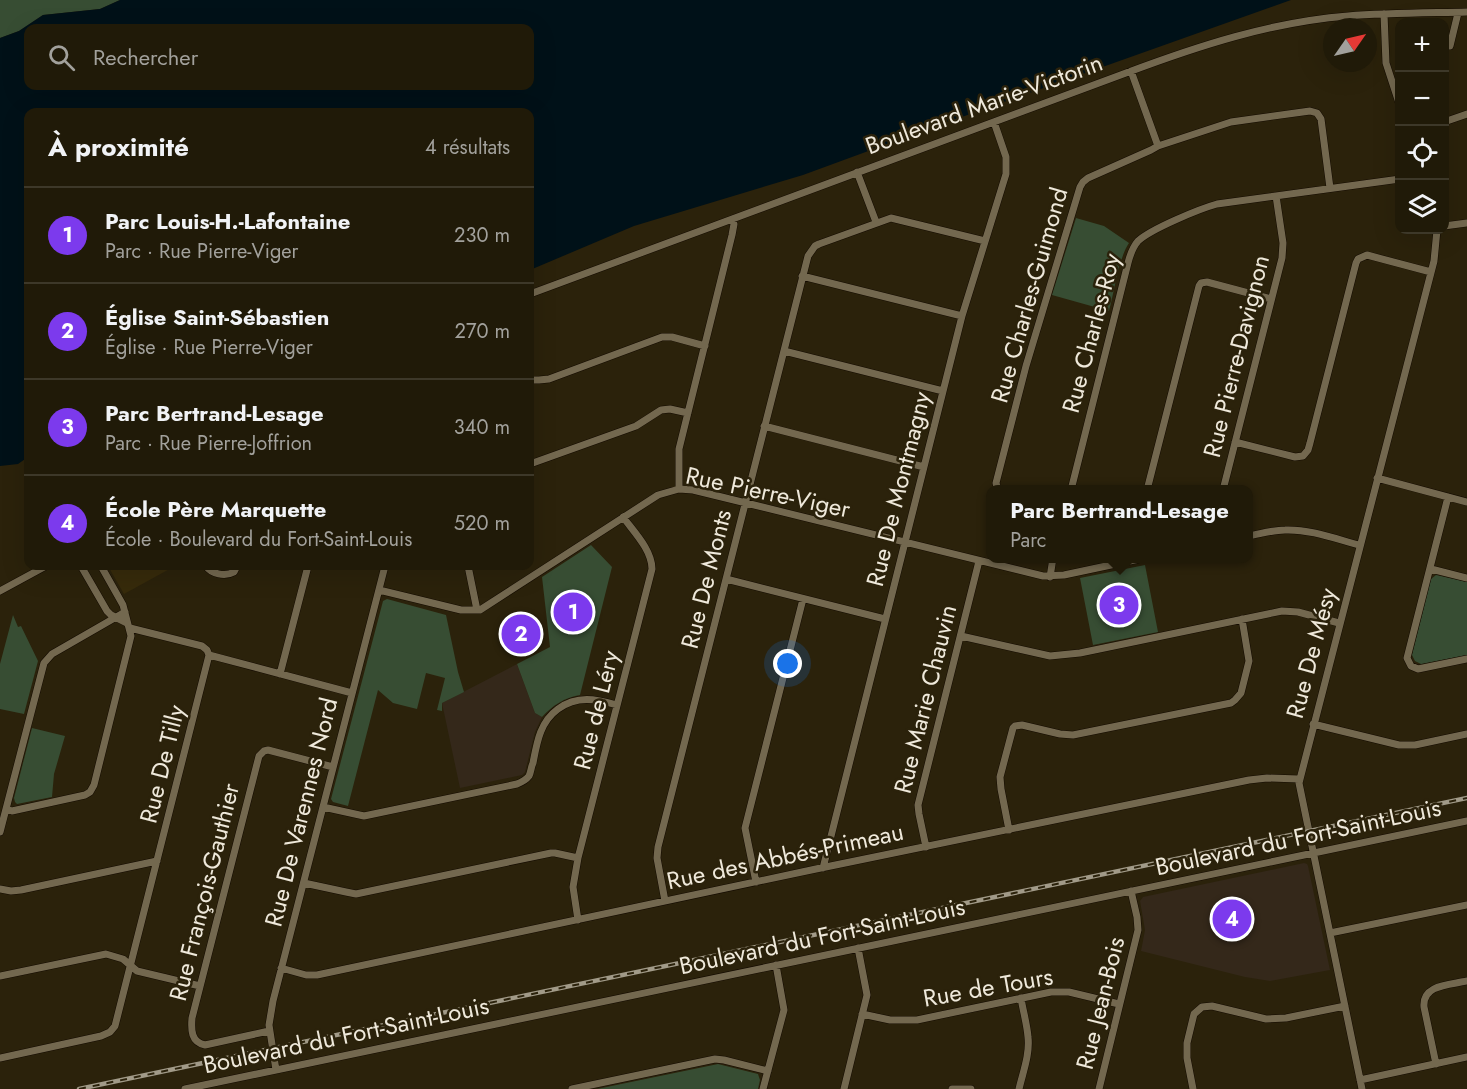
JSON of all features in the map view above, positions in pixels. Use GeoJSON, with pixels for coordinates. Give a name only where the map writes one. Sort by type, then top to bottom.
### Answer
{"type":"FeatureCollection","features":[{"type":"Feature","properties":{"kind":"street"},"geometry":{"type":"LineString","coordinates":[[1450,46],[1458,12]]}},
{"type":"Feature","properties":{"kind":"street","name":"Boulevard Marie-Victorin"},"geometry":{"type":"LineString","coordinates":[[534,293],[1216,41],[1263,29],[1331,18],[1467,12]]}},
{"type":"Feature","properties":{"kind":"street"},"geometry":{"type":"LineString","coordinates":[[1384,14],[1386,63],[1395,91]]}},
{"type":"Feature","properties":{"kind":"street"},"geometry":{"type":"LineString","coordinates":[[1131,71],[1158,146]]}},
{"type":"Feature","properties":{"kind":"street","name":"Rue Charles-Guimond"},"geometry":{"type":"LineString","coordinates":[[997,485],[1026,366],[1081,184],[1088,178],[1158,146],[1231,122],[1314,112],[1320,116],[1322,123],[1330,188]]}},
{"type":"Feature","properties":{"kind":"street"},"geometry":{"type":"LineString","coordinates":[[1449,120],[1467,114]]}},
{"type":"Feature","properties":{"kind":"street","name":"Rue De Montmagny"},"geometry":{"type":"LineString","coordinates":[[823,868],[962,316],[1006,174],[1005,151],[994,122]]}},
{"type":"Feature","properties":{"kind":"street"},"geometry":{"type":"LineString","coordinates":[[857,172],[876,222]]}},
{"type":"Feature","properties":{"kind":"street","name":"Rue Charles-Roy"},"geometry":{"type":"LineString","coordinates":[[1072,485],[1128,263],[1136,243],[1152,231],[1210,206],[1395,180]]}},
{"type":"Feature","properties":{"kind":"street","name":"Rue Pierre-Davignon"},"geometry":{"type":"LineString","coordinates":[[1224,485],[1282,251],[1276,196]]}},
{"type":"Feature","properties":{"kind":"street","name":"Rue De Monts"},"geometry":{"type":"LineString","coordinates":[[665,901],[657,853],[808,256],[815,246],[886,218],[895,218],[985,241]]}},
{"type":"Feature","properties":{"kind":"street"},"geometry":{"type":"LineString","coordinates":[[679,489],[678,454],[732,235],[734,224],[732,219]]}},
{"type":"Feature","properties":{"kind":"street"},"geometry":{"type":"LineString","coordinates":[[1449,225],[1467,223]]}},
{"type":"Feature","properties":{"kind":"street","name":"Rue De Mésy"},"geometry":{"type":"LineString","coordinates":[[1362,1089],[1299,779],[1431,272],[1437,234]]}},
{"type":"Feature","properties":{"kind":"street"},"geometry":{"type":"LineString","coordinates":[[1235,442],[1294,457],[1303,456],[1306,453],[1356,263],[1360,257],[1371,256],[1431,272]]}},
{"type":"Feature","properties":{"kind":"street"},"geometry":{"type":"LineString","coordinates":[[802,276],[962,316]]}},
{"type":"Feature","properties":{"kind":"street"},"geometry":{"type":"LineString","coordinates":[[1148,485],[1199,286],[1207,282],[1271,299]]}},
{"type":"Feature","properties":{"kind":"street"},"geometry":{"type":"LineString","coordinates":[[534,380],[549,379],[663,337],[672,337],[705,346]]}},
{"type":"Feature","properties":{"kind":"street"},"geometry":{"type":"LineString","coordinates":[[784,351],[943,391]]}},
{"type":"Feature","properties":{"kind":"street"},"geometry":{"type":"LineString","coordinates":[[534,463],[636,426],[661,410],[670,409],[688,413]]}},
{"type":"Feature","properties":{"kind":"street"},"geometry":{"type":"LineString","coordinates":[[764,426],[924,467]]}},
{"type":"Feature","properties":{"kind":"street"},"geometry":{"type":"LineString","coordinates":[[1377,478],[1467,502]]}},
{"type":"Feature","properties":{"kind":"street","name":"Rue Pierre-Viger"},"geometry":{"type":"LineString","coordinates":[[477,610],[658,495],[679,489],[693,490],[986,562]]}},
{"type":"Feature","properties":{"kind":"street"},"geometry":{"type":"LineString","coordinates":[[1448,497],[1408,654],[1408,663],[1418,669],[1467,659]]}},
{"type":"Feature","properties":{"kind":"street","name":"Rue de Léry"},"geometry":{"type":"LineString","coordinates":[[578,920],[573,888],[578,858],[652,565],[648,552],[623,517]]}},
{"type":"Feature","properties":{"kind":"street"},"geometry":{"type":"LineString","coordinates":[[1253,535],[1294,530],[1359,545]]}},
{"type":"Feature","properties":{"kind":"street","name":"Rue Marie Chauvin"},"geometry":{"type":"LineString","coordinates":[[926,847],[918,805],[980,561]]}},
{"type":"Feature","properties":{"kind":"street","name":"Rue Pierre-Viger"},"geometry":{"type":"LineString","coordinates":[[988,563],[1050,577],[1119,563]]}},
{"type":"Feature","properties":{"kind":"street"},"geometry":{"type":"LineString","coordinates":[[1050,577],[1052,563]]}},
{"type":"Feature","properties":{"kind":"street"},"geometry":{"type":"LineString","coordinates":[[1431,569],[1467,578]]}},
{"type":"Feature","properties":{"kind":"street"},"geometry":{"type":"LineString","coordinates":[[0,591],[39,570]]}},
{"type":"Feature","properties":{"kind":"street"},"geometry":{"type":"LineString","coordinates":[[83,570],[107,611],[128,626],[202,646],[209,655],[352,693]]}},
{"type":"Feature","properties":{"kind":"street"},"geometry":{"type":"LineString","coordinates":[[6,809],[12,811],[85,795],[92,789],[131,636],[123,605],[103,570]]}},
{"type":"Feature","properties":{"kind":"street"},"geometry":{"type":"LineString","coordinates":[[210,570],[226,575],[235,570]]}},
{"type":"Feature","properties":{"kind":"street"},"geometry":{"type":"LineString","coordinates":[[280,674],[307,570]]}},
{"type":"Feature","properties":{"kind":"street","name":"Rue De Varennes Nord"},"geometry":{"type":"LineString","coordinates":[[276,1070],[269,1031],[272,1009],[384,570]]}},
{"type":"Feature","properties":{"kind":"street"},"geometry":{"type":"LineString","coordinates":[[379,590],[461,610],[477,610],[469,570]]}},
{"type":"Feature","properties":{"kind":"street"},"geometry":{"type":"LineString","coordinates":[[726,579],[885,619]]}},
{"type":"Feature","properties":{"kind":"street"},"geometry":{"type":"LineString","coordinates":[[756,882],[746,828],[803,599]]}},
{"type":"Feature","properties":{"kind":"street"},"geometry":{"type":"LineString","coordinates":[[961,636],[1042,655],[1062,656],[1290,610],[1340,622]]}},
{"type":"Feature","properties":{"kind":"street"},"geometry":{"type":"LineString","coordinates":[[0,832],[44,663],[52,654],[125,612]]}},
{"type":"Feature","properties":{"kind":"street"},"geometry":{"type":"LineString","coordinates":[[1009,830],[1000,777],[1015,726],[1022,725],[1073,735],[1231,703],[1241,693],[1249,661],[1242,619]]}},
{"type":"Feature","properties":{"kind":"street","name":"Rue De Tilly"},"geometry":{"type":"LineString","coordinates":[[130,965],[209,655]]}},
{"type":"Feature","properties":{"kind":"street"},"geometry":{"type":"LineString","coordinates":[[323,807],[364,816],[517,784],[528,777],[543,727],[556,710],[581,699],[617,705]]}},
{"type":"Feature","properties":{"kind":"street"},"geometry":{"type":"LineString","coordinates":[[1313,724],[1399,746],[1467,734]]}},
{"type":"Feature","properties":{"kind":"street","name":"Rue François-Gauthier"},"geometry":{"type":"LineString","coordinates":[[269,1031],[205,1044],[197,1041],[191,1026],[259,756],[268,750],[333,767]]}},
{"type":"Feature","properties":{"kind":"street","name":"Rue des Abbés-Primeau"},"geometry":{"type":"LineString","coordinates":[[281,968],[306,975],[317,975],[1250,780],[1299,779]]}},
{"type":"Feature","properties":{"kind":"street","name":"Boulevard du Fort-Saint-Louis"},"geometry":{"type":"LineString","coordinates":[[185,1089],[221,1085],[276,1070],[1467,821]]}},
{"type":"Feature","properties":{"kind":"street"},"geometry":{"type":"LineString","coordinates":[[304,883],[356,894],[551,853],[578,858]]}},
{"type":"Feature","properties":{"kind":"street"},"geometry":{"type":"LineString","coordinates":[[0,889],[21,890],[157,861]]}},
{"type":"Feature","properties":{"kind":"street","name":"Rue Jean-Bois"},"geometry":{"type":"LineString","coordinates":[[1099,1089],[1138,930],[1131,891]]}},
{"type":"Feature","properties":{"kind":"street"},"geometry":{"type":"LineString","coordinates":[[1330,933],[1467,905]]}},
{"type":"Feature","properties":{"kind":"street"},"geometry":{"type":"LineString","coordinates":[[844,1089],[867,990],[858,948]]}},
{"type":"Feature","properties":{"kind":"street"},"geometry":{"type":"LineString","coordinates":[[0,976],[102,954],[123,959],[137,971],[200,986]]}},
{"type":"Feature","properties":{"kind":"street"},"geometry":{"type":"LineString","coordinates":[[0,1058],[101,1036],[110,1032],[115,1026],[130,965]]}},
{"type":"Feature","properties":{"kind":"street"},"geometry":{"type":"LineString","coordinates":[[763,1089],[784,1010],[776,965]]}},
{"type":"Feature","properties":{"kind":"street"},"geometry":{"type":"LineString","coordinates":[[1436,1064],[1423,1000],[1425,995],[1434,988],[1467,981]]}},
{"type":"Feature","properties":{"kind":"street","name":"Rue de Tours"},"geometry":{"type":"LineString","coordinates":[[862,1014],[890,1020],[916,1020],[1061,991],[1119,1004]]}},
{"type":"Feature","properties":{"kind":"street"},"geometry":{"type":"LineString","coordinates":[[1019,1089],[1028,1042],[1028,1030],[1021,998]]}},
{"type":"Feature","properties":{"kind":"street"},"geometry":{"type":"LineString","coordinates":[[1193,1089],[1187,1058],[1187,1043],[1194,1014],[1202,1007],[1212,1006],[1271,1019],[1345,1006]]}},
{"type":"Feature","properties":{"kind":"street"},"geometry":{"type":"LineString","coordinates":[[1360,1080],[1467,1057]]}},
{"type":"Feature","properties":{"kind":"street"},"geometry":{"type":"LineString","coordinates":[[572,1089],[715,1059],[768,1071]]}},
{"type":"Feature","properties":{"kind":"street"},"geometry":{"type":"LineString","coordinates":[[952,1089],[971,1089]]}},
{"type":"Feature","properties":{"kind":"shaded area"},"geometry":{"type":"Polygon","coordinates":[[[120,0],[1291,0],[803,175],[634,226],[534,268],[534,108],[24,108],[24,460],[18,464],[0,466],[0,38],[24,28],[24,90],[534,90],[534,24],[30,24],[43,15],[100,9],[120,0]]]}},
{"type":"Feature","properties":{"kind":"shaded area"},"geometry":{"type":"Polygon","coordinates":[[[110,570],[168,570],[124,594],[110,570]]]}},
{"type":"Feature","properties":{"kind":"shaded area"},"geometry":{"type":"Polygon","coordinates":[[[517,664],[535,713],[542,717],[535,732],[525,772],[522,775],[460,788],[442,703],[517,664]]]}},
{"type":"Feature","properties":{"kind":"shaded area"},"geometry":{"type":"Polygon","coordinates":[[[1304,863],[1308,866],[1330,970],[1270,981],[1141,951],[1145,930],[1140,901],[1143,897],[1304,863]]]}},
{"type":"Feature","properties":{"kind":"green space"},"geometry":{"type":"Polygon","coordinates":[[[0,0],[120,0],[100,9],[43,15],[30,24],[24,24],[24,28],[19,31],[0,38],[0,0]]]}},
{"type":"Feature","properties":{"kind":"green space"},"geometry":{"type":"Polygon","coordinates":[[[1076,218],[1104,226],[1129,243],[1120,266],[1109,311],[1052,295],[1076,218]]]}},
{"type":"Feature","properties":{"kind":"green space"},"geometry":{"type":"Polygon","coordinates":[[[591,545],[612,567],[580,695],[559,703],[542,717],[535,713],[517,664],[550,647],[542,577],[591,545]]]}},
{"type":"Feature","properties":{"kind":"green space"},"geometry":{"type":"Polygon","coordinates":[[[1145,565],[1158,632],[1093,645],[1080,578],[1145,565]]]}},
{"type":"Feature","properties":{"kind":"green space"},"geometry":{"type":"Polygon","coordinates":[[[1436,575],[1467,582],[1467,655],[1421,664],[1415,661],[1412,655],[1431,579],[1436,575]]]}},
{"type":"Feature","properties":{"kind":"green space"},"geometry":{"type":"Polygon","coordinates":[[[387,599],[446,615],[464,692],[442,703],[442,711],[437,710],[445,678],[426,673],[417,709],[393,703],[378,690],[348,806],[333,802],[331,799],[383,601],[387,599]]]}},
{"type":"Feature","properties":{"kind":"green space"},"geometry":{"type":"Polygon","coordinates":[[[13,615],[38,661],[24,714],[0,709],[0,664],[13,615]]]}},
{"type":"Feature","properties":{"kind":"green space"},"geometry":{"type":"Polygon","coordinates":[[[32,728],[65,736],[54,774],[52,797],[17,804],[14,798],[32,728]]]}},
{"type":"Feature","properties":{"kind":"green space"},"geometry":{"type":"Polygon","coordinates":[[[718,1064],[758,1074],[760,1080],[758,1089],[597,1089],[718,1064]]]}},
{"type":"Feature","properties":{"kind":"railway"},"geometry":{"type":"LineString","coordinates":[[79,1089],[1467,798]]}},
{"type":"Feature","properties":{"kind":"place","name":"Parc Bertrand-Lesage"},"geometry":{"type":"Point","coordinates":[1119,605]}},
{"type":"Feature","properties":{"kind":"place","name":"Parc Louis-H.-Lafontaine"},"geometry":{"type":"Point","coordinates":[573,612]}},
{"type":"Feature","properties":{"kind":"place","name":"Église Saint-Sébastien"},"geometry":{"type":"Point","coordinates":[521,634]}},
{"type":"Feature","properties":{"kind":"place","name":"École Père Marquette"},"geometry":{"type":"Point","coordinates":[1232,919]}}]}
